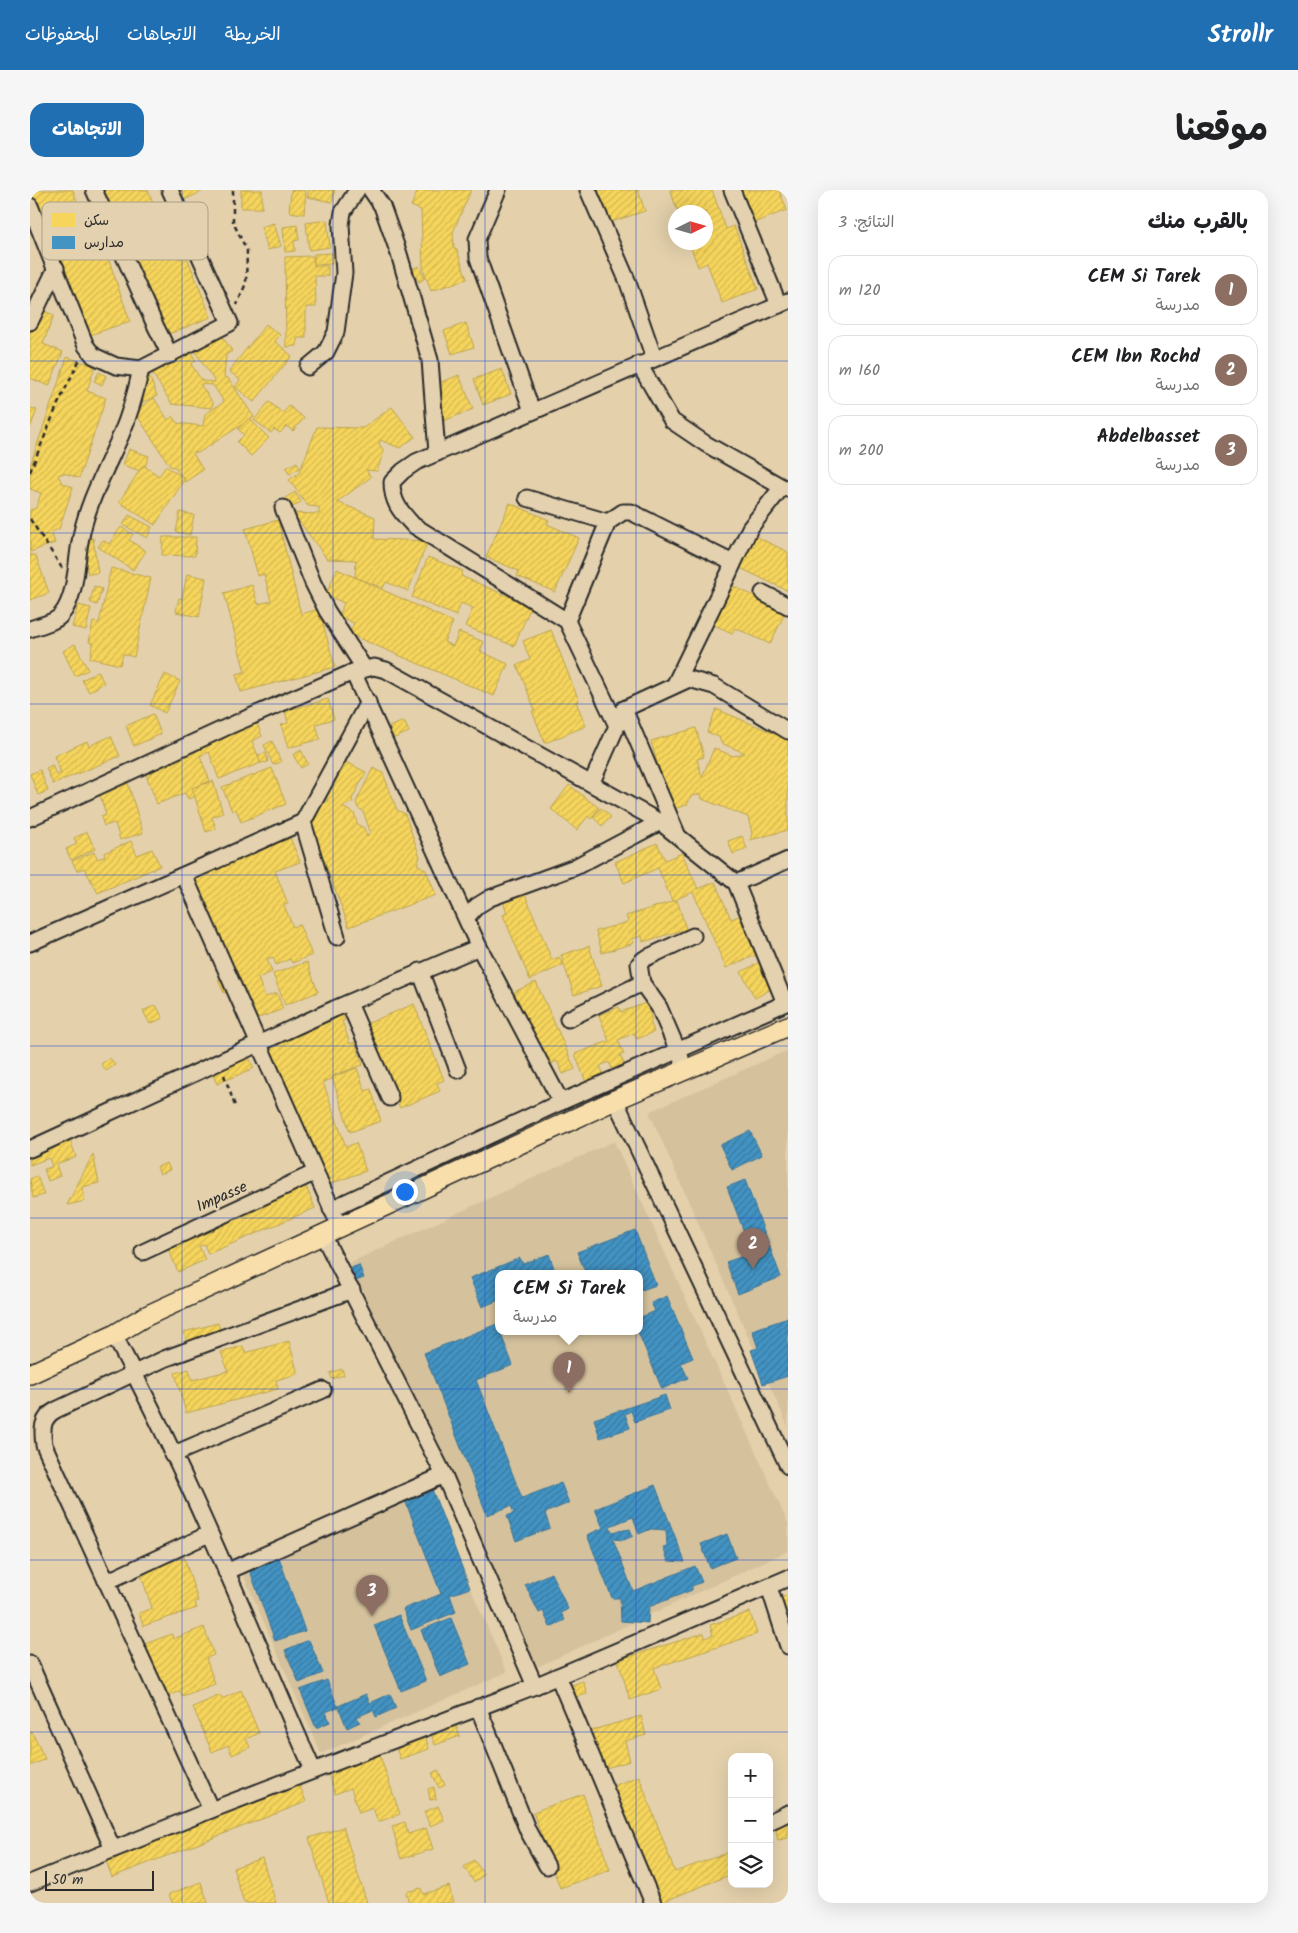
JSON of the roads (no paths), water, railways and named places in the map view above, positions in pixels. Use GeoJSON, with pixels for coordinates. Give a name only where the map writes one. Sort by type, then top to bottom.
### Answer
{"type":"FeatureCollection","features":[{"type":"Feature","properties":{"kind":"main road"},"geometry":{"type":"LineString","coordinates":[[30,1374],[114,1335],[144,1317],[615,1100],[788,1026]]}},
{"type":"Feature","properties":{"kind":"street"},"geometry":{"type":"LineString","coordinates":[[94,190],[99,202]]}},
{"type":"Feature","properties":{"kind":"street"},"geometry":{"type":"LineString","coordinates":[[170,190],[175,202]]}},
{"type":"Feature","properties":{"kind":"street"},"geometry":{"type":"LineString","coordinates":[[308,367],[326,352],[336,332],[341,308],[344,273],[341,225],[343,212],[357,190]]}},
{"type":"Feature","properties":{"kind":"street"},"geometry":{"type":"LineString","coordinates":[[372,190],[382,206],[394,239],[430,360],[437,453]]}},
{"type":"Feature","properties":{"kind":"street"},"geometry":{"type":"LineString","coordinates":[[498,190],[477,239],[478,258],[532,411]]}},
{"type":"Feature","properties":{"kind":"street"},"geometry":{"type":"LineString","coordinates":[[588,190],[627,280],[654,358]]}},
{"type":"Feature","properties":{"kind":"street"},"geometry":{"type":"LineString","coordinates":[[617,726],[567,621],[414,525],[399,510],[392,496],[392,482],[403,471],[437,453],[783,303],[732,190]]}},
{"type":"Feature","properties":{"kind":"street"},"geometry":{"type":"LineString","coordinates":[[30,206],[42,235]]}},
{"type":"Feature","properties":{"kind":"street"},"geometry":{"type":"LineString","coordinates":[[53,260],[86,346],[94,356],[116,366],[141,369],[230,323],[202,260]]}},
{"type":"Feature","properties":{"kind":"street"},"geometry":{"type":"LineString","coordinates":[[126,260],[170,355]]}},
{"type":"Feature","properties":{"kind":"street"},"geometry":{"type":"LineString","coordinates":[[30,322],[56,268]]}},
{"type":"Feature","properties":{"kind":"street"},"geometry":{"type":"LineString","coordinates":[[639,364],[672,421],[706,444],[785,488],[750,528],[675,684]]}},
{"type":"Feature","properties":{"kind":"street"},"geometry":{"type":"LineString","coordinates":[[30,629],[60,617],[73,584],[80,538],[100,481],[122,433],[135,396],[141,369]]}},
{"type":"Feature","properties":{"kind":"street"},"geometry":{"type":"LineString","coordinates":[[527,498],[608,522]]}},
{"type":"Feature","properties":{"kind":"street"},"geometry":{"type":"LineString","coordinates":[[283,508],[313,582],[358,670],[368,702],[479,947],[561,1102]]}},
{"type":"Feature","properties":{"kind":"street"},"geometry":{"type":"LineString","coordinates":[[567,621],[608,522],[623,512],[631,512],[727,560],[732,566]]}},
{"type":"Feature","properties":{"kind":"street"},"geometry":{"type":"LineString","coordinates":[[763,593],[788,606]]}},
{"type":"Feature","properties":{"kind":"street"},"geometry":{"type":"LineString","coordinates":[[30,818],[227,727],[358,670],[374,666],[386,670],[592,782],[660,822],[736,883],[787,1002],[561,1102],[331,1209]]}},
{"type":"Feature","properties":{"kind":"street"},"geometry":{"type":"LineString","coordinates":[[592,782],[624,709],[689,679],[703,681],[788,731]]}},
{"type":"Feature","properties":{"kind":"street"},"geometry":{"type":"LineString","coordinates":[[30,942],[303,822],[368,702]]}},
{"type":"Feature","properties":{"kind":"street"},"geometry":{"type":"LineString","coordinates":[[624,709],[678,835]]}},
{"type":"Feature","properties":{"kind":"street"},"geometry":{"type":"LineString","coordinates":[[303,822],[337,937]]}},
{"type":"Feature","properties":{"kind":"street"},"geometry":{"type":"LineString","coordinates":[[467,917],[477,906],[490,898],[575,867],[660,822]]}},
{"type":"Feature","properties":{"kind":"street"},"geometry":{"type":"LineString","coordinates":[[736,883],[788,860]]}},
{"type":"Feature","properties":{"kind":"street"},"geometry":{"type":"LineString","coordinates":[[184,874],[260,1043],[314,1173],[341,1227]]}},
{"type":"Feature","properties":{"kind":"street"},"geometry":{"type":"LineString","coordinates":[[686,1070],[659,1007],[642,983],[639,964],[644,958],[693,936]]}},
{"type":"Feature","properties":{"kind":"street"},"geometry":{"type":"LineString","coordinates":[[30,1149],[420,971],[479,947]]}},
{"type":"Feature","properties":{"kind":"street"},"geometry":{"type":"LineString","coordinates":[[420,971],[458,1070]]}},
{"type":"Feature","properties":{"kind":"street"},"geometry":{"type":"LineString","coordinates":[[568,1019],[642,983]]}},
{"type":"Feature","properties":{"kind":"street"},"geometry":{"type":"LineString","coordinates":[[349,1003],[390,1098]]}},
{"type":"Feature","properties":{"kind":"street"},"geometry":{"type":"LineString","coordinates":[[615,1100],[788,1466]]}},
{"type":"Feature","properties":{"kind":"street","name":"Impasse"},"geometry":{"type":"LineString","coordinates":[[143,1252],[314,1173]]}},
{"type":"Feature","properties":{"kind":"street"},"geometry":{"type":"LineString","coordinates":[[323,1235],[444,1475],[535,1686]]}},
{"type":"Feature","properties":{"kind":"street"},"geometry":{"type":"LineString","coordinates":[[210,1810],[47,1452],[42,1430],[48,1414],[134,1372],[236,1331],[352,1290]]}},
{"type":"Feature","properties":{"kind":"street"},"geometry":{"type":"LineString","coordinates":[[114,1335],[134,1372],[209,1534],[313,1770]]}},
{"type":"Feature","properties":{"kind":"street"},"geometry":{"type":"LineString","coordinates":[[172,1455],[323,1390]]}},
{"type":"Feature","properties":{"kind":"street"},"geometry":{"type":"LineString","coordinates":[[226,1572],[444,1475]]}},
{"type":"Feature","properties":{"kind":"street"},"geometry":{"type":"LineString","coordinates":[[106,1582],[209,1534]]}},
{"type":"Feature","properties":{"kind":"street"},"geometry":{"type":"LineString","coordinates":[[30,1883],[210,1810],[535,1686],[788,1578]]}},
{"type":"Feature","properties":{"kind":"street"},"geometry":{"type":"LineString","coordinates":[[769,1586],[788,1646]]}},
{"type":"Feature","properties":{"kind":"street"},"geometry":{"type":"LineString","coordinates":[[30,1664],[113,1849]]}},
{"type":"Feature","properties":{"kind":"street"},"geometry":{"type":"LineString","coordinates":[[558,1676],[653,1903]]}},
{"type":"Feature","properties":{"kind":"street"},"geometry":{"type":"LineString","coordinates":[[478,1707],[528,1831],[547,1866]]}},
{"type":"Feature","properties":{"kind":"street"},"geometry":{"type":"LineString","coordinates":[[773,1820],[788,1813]]}},
{"type":"Feature","properties":{"kind":"place","name":"CEM Ibn Rochd"},"geometry":{"type":"Point","coordinates":[753,1269]}},
{"type":"Feature","properties":{"kind":"place","name":"CEM Si Tarek"},"geometry":{"type":"Point","coordinates":[569,1393]}},
{"type":"Feature","properties":{"kind":"place","name":"Abdelbasset"},"geometry":{"type":"Point","coordinates":[372,1616]}}]}
